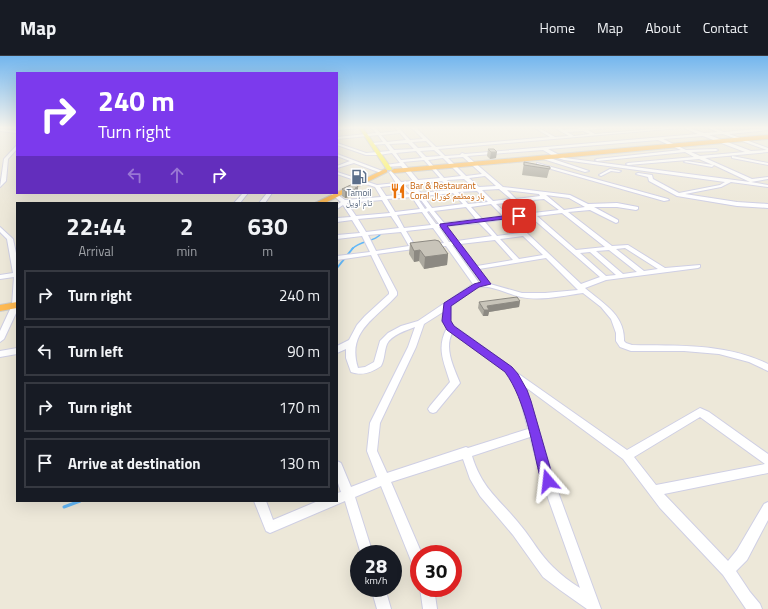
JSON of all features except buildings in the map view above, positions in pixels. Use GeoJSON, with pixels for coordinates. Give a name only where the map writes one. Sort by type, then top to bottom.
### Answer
{"type":"FeatureCollection","features":[{"type":"Feature","properties":{"kind":"highway"},"geometry":{"type":"LineString","coordinates":[[338,192],[388,170],[407,170],[514,160],[553,158],[582,154]]}},
{"type":"Feature","properties":{"kind":"highway"},"geometry":{"type":"LineString","coordinates":[[321,202],[333,194]]}},
{"type":"Feature","properties":{"kind":"highway"},"geometry":{"type":"LineString","coordinates":[[0,308],[16,305]]}},
{"type":"Feature","properties":{"kind":"main road"},"geometry":{"type":"LineString","coordinates":[[379,154],[388,170]]}},
{"type":"Feature","properties":{"kind":"street"},"geometry":{"type":"LineString","coordinates":[[0,186],[4,181],[6,158],[11,154]]}},
{"type":"Feature","properties":{"kind":"street"},"geometry":{"type":"LineString","coordinates":[[365,154],[379,154]]}},
{"type":"Feature","properties":{"kind":"street"},"geometry":{"type":"LineString","coordinates":[[395,154],[416,182],[416,190],[487,284]]}},
{"type":"Feature","properties":{"kind":"street"},"geometry":{"type":"LineString","coordinates":[[421,154],[518,261]]}},
{"type":"Feature","properties":{"kind":"street"},"geometry":{"type":"LineString","coordinates":[[441,154],[582,289],[614,317],[621,330],[620,341],[627,346],[662,350],[720,350],[738,355],[768,368]]}},
{"type":"Feature","properties":{"kind":"street"},"geometry":{"type":"LineString","coordinates":[[388,170],[402,163],[464,155],[481,154],[492,162]]}},
{"type":"Feature","properties":{"kind":"street"},"geometry":{"type":"LineString","coordinates":[[505,154],[514,160]]}},
{"type":"Feature","properties":{"kind":"street"},"geometry":{"type":"LineString","coordinates":[[527,154],[535,159]]}},
{"type":"Feature","properties":{"kind":"street"},"geometry":{"type":"LineString","coordinates":[[549,154],[553,158],[587,171]]}},
{"type":"Feature","properties":{"kind":"street"},"geometry":{"type":"LineString","coordinates":[[582,154],[592,161],[661,154],[675,160],[723,167]]}},
{"type":"Feature","properties":{"kind":"street"},"geometry":{"type":"LineString","coordinates":[[605,154],[623,165],[650,176],[651,180],[676,194],[737,204],[768,206]]}},
{"type":"Feature","properties":{"kind":"street"},"geometry":{"type":"LineString","coordinates":[[633,154],[669,172]]}},
{"type":"Feature","properties":{"kind":"street"},"geometry":{"type":"LineString","coordinates":[[693,154],[758,185]]}},
{"type":"Feature","properties":{"kind":"street"},"geometry":{"type":"LineString","coordinates":[[724,154],[768,164]]}},
{"type":"Feature","properties":{"kind":"street"},"geometry":{"type":"LineString","coordinates":[[666,200],[539,164],[553,158],[623,165],[741,154]]}},
{"type":"Feature","properties":{"kind":"street"},"geometry":{"type":"LineString","coordinates":[[338,155],[388,170],[413,196],[477,285]]}},
{"type":"Feature","properties":{"kind":"street"},"geometry":{"type":"LineString","coordinates":[[464,155],[485,175],[605,278]]}},
{"type":"Feature","properties":{"kind":"street"},"geometry":{"type":"LineString","coordinates":[[669,172],[675,160]]}},
{"type":"Feature","properties":{"kind":"street"},"geometry":{"type":"LineString","coordinates":[[338,167],[355,161]]}},
{"type":"Feature","properties":{"kind":"street"},"geometry":{"type":"LineString","coordinates":[[601,175],[610,170],[669,172],[768,186]]}},
{"type":"Feature","properties":{"kind":"street"},"geometry":{"type":"LineString","coordinates":[[338,173],[364,180],[377,186],[485,175]]}},
{"type":"Feature","properties":{"kind":"street"},"geometry":{"type":"LineString","coordinates":[[752,181],[768,178]]}},
{"type":"Feature","properties":{"kind":"street"},"geometry":{"type":"LineString","coordinates":[[676,194],[721,186],[730,181]]}},
{"type":"Feature","properties":{"kind":"street"},"geometry":{"type":"LineString","coordinates":[[377,186],[413,248]]}},
{"type":"Feature","properties":{"kind":"street"},"geometry":{"type":"LineString","coordinates":[[338,206],[344,202],[500,187],[543,195],[570,197],[616,221]]}},
{"type":"Feature","properties":{"kind":"street"},"geometry":{"type":"LineString","coordinates":[[640,192],[647,188]]}},
{"type":"Feature","properties":{"kind":"street"},"geometry":{"type":"LineString","coordinates":[[652,196],[659,191]]}},
{"type":"Feature","properties":{"kind":"street"},"geometry":{"type":"LineString","coordinates":[[238,202],[245,194]]}},
{"type":"Feature","properties":{"kind":"street"},"geometry":{"type":"LineString","coordinates":[[263,202],[269,194]]}},
{"type":"Feature","properties":{"kind":"street"},"geometry":{"type":"LineString","coordinates":[[333,194],[344,202],[364,234],[393,295],[358,328],[353,336],[351,364],[354,370],[360,372],[370,370],[378,364],[384,341],[404,328],[421,323],[477,285],[487,284],[520,295],[533,296],[582,289],[605,278],[698,266]]}},
{"type":"Feature","properties":{"kind":"street"},"geometry":{"type":"LineString","coordinates":[[338,220],[515,200],[543,195],[643,274]]}},
{"type":"Feature","properties":{"kind":"street"},"geometry":{"type":"LineString","coordinates":[[338,237],[590,207],[618,205],[636,208]]}},
{"type":"Feature","properties":{"kind":"street"},"geometry":{"type":"LineString","coordinates":[[0,229],[8,236],[16,270]]}},
{"type":"Feature","properties":{"kind":"street"},"geometry":{"type":"LineString","coordinates":[[0,234],[8,236]]}},
{"type":"Feature","properties":{"kind":"street"},"geometry":{"type":"LineString","coordinates":[[338,258],[525,234]]}},
{"type":"Feature","properties":{"kind":"street"},"geometry":{"type":"LineString","coordinates":[[574,252],[609,247],[628,247],[665,270]]}},
{"type":"Feature","properties":{"kind":"street"},"geometry":{"type":"LineString","coordinates":[[591,250],[622,276]]}},
{"type":"Feature","properties":{"kind":"street"},"geometry":{"type":"LineString","coordinates":[[474,268],[548,256]]}},
{"type":"Feature","properties":{"kind":"street"},"geometry":{"type":"LineString","coordinates":[[0,276],[16,274]]}},
{"type":"Feature","properties":{"kind":"street"},"geometry":{"type":"LineString","coordinates":[[0,338],[16,305]]}},
{"type":"Feature","properties":{"kind":"street"},"geometry":{"type":"LineString","coordinates":[[447,305],[446,321],[451,328],[627,456],[653,491],[680,522],[728,570],[755,609]]}},
{"type":"Feature","properties":{"kind":"street"},"geometry":{"type":"LineString","coordinates":[[412,545],[372,452],[375,423],[412,347],[421,323]]}},
{"type":"Feature","properties":{"kind":"street"},"geometry":{"type":"LineString","coordinates":[[433,409],[455,383],[445,354],[446,337],[451,328]]}},
{"type":"Feature","properties":{"kind":"street"},"geometry":{"type":"LineString","coordinates":[[338,349],[352,342]]}},
{"type":"Feature","properties":{"kind":"street"},"geometry":{"type":"LineString","coordinates":[[0,354],[16,351]]}},
{"type":"Feature","properties":{"kind":"street"},"geometry":{"type":"LineString","coordinates":[[508,369],[522,390],[548,481],[594,607]]}},
{"type":"Feature","properties":{"kind":"street"},"geometry":{"type":"LineString","coordinates":[[627,456],[700,412],[706,415],[767,467]]}},
{"type":"Feature","properties":{"kind":"street"},"geometry":{"type":"LineString","coordinates":[[338,499],[384,479],[533,432]]}},
{"type":"Feature","properties":{"kind":"street"},"geometry":{"type":"LineString","coordinates":[[466,452],[475,477],[483,493],[492,504],[514,526],[549,573],[594,607]]}},
{"type":"Feature","properties":{"kind":"street"},"geometry":{"type":"LineString","coordinates":[[653,491],[767,467]]}},
{"type":"Feature","properties":{"kind":"street"},"geometry":{"type":"LineString","coordinates":[[338,469],[348,494],[364,545]]}},
{"type":"Feature","properties":{"kind":"street"},"geometry":{"type":"LineString","coordinates":[[260,502],[270,527],[330,502]]}},
{"type":"Feature","properties":{"kind":"street"},"geometry":{"type":"LineString","coordinates":[[728,570],[742,555],[768,508]]}},
{"type":"Feature","properties":{"kind":"street"},"geometry":{"type":"LineString","coordinates":[[381,597],[384,609]]}},
{"type":"Feature","properties":{"kind":"street"},"geometry":{"type":"LineString","coordinates":[[428,597],[430,609]]}},
{"type":"Feature","properties":{"kind":"waterway"},"geometry":{"type":"LineString","coordinates":[[352,249],[376,238],[382,232]]}},
{"type":"Feature","properties":{"kind":"waterway"},"geometry":{"type":"LineString","coordinates":[[338,267],[352,249]]}},
{"type":"Feature","properties":{"kind":"waterway"},"geometry":{"type":"LineString","coordinates":[[64,507],[77,502]]}},
{"type":"Feature","properties":{"kind":"place","name":"Tamoil تام أويل"},"geometry":{"type":"Point","coordinates":[359,177]}},
{"type":"Feature","properties":{"kind":"place","name":"Bar & Restaurant Coral بار ومطعم كورال"},"geometry":{"type":"Point","coordinates":[398,191]}},
{"type":"Feature","properties":{"kind":"route"},"geometry":{"type":"LineString","coordinates":[[519,216],[442,225],[487,284],[477,285],[447,305],[446,321],[457,334],[508,369],[514,377],[522,390],[526,401],[533,432],[548,481]]}}]}
